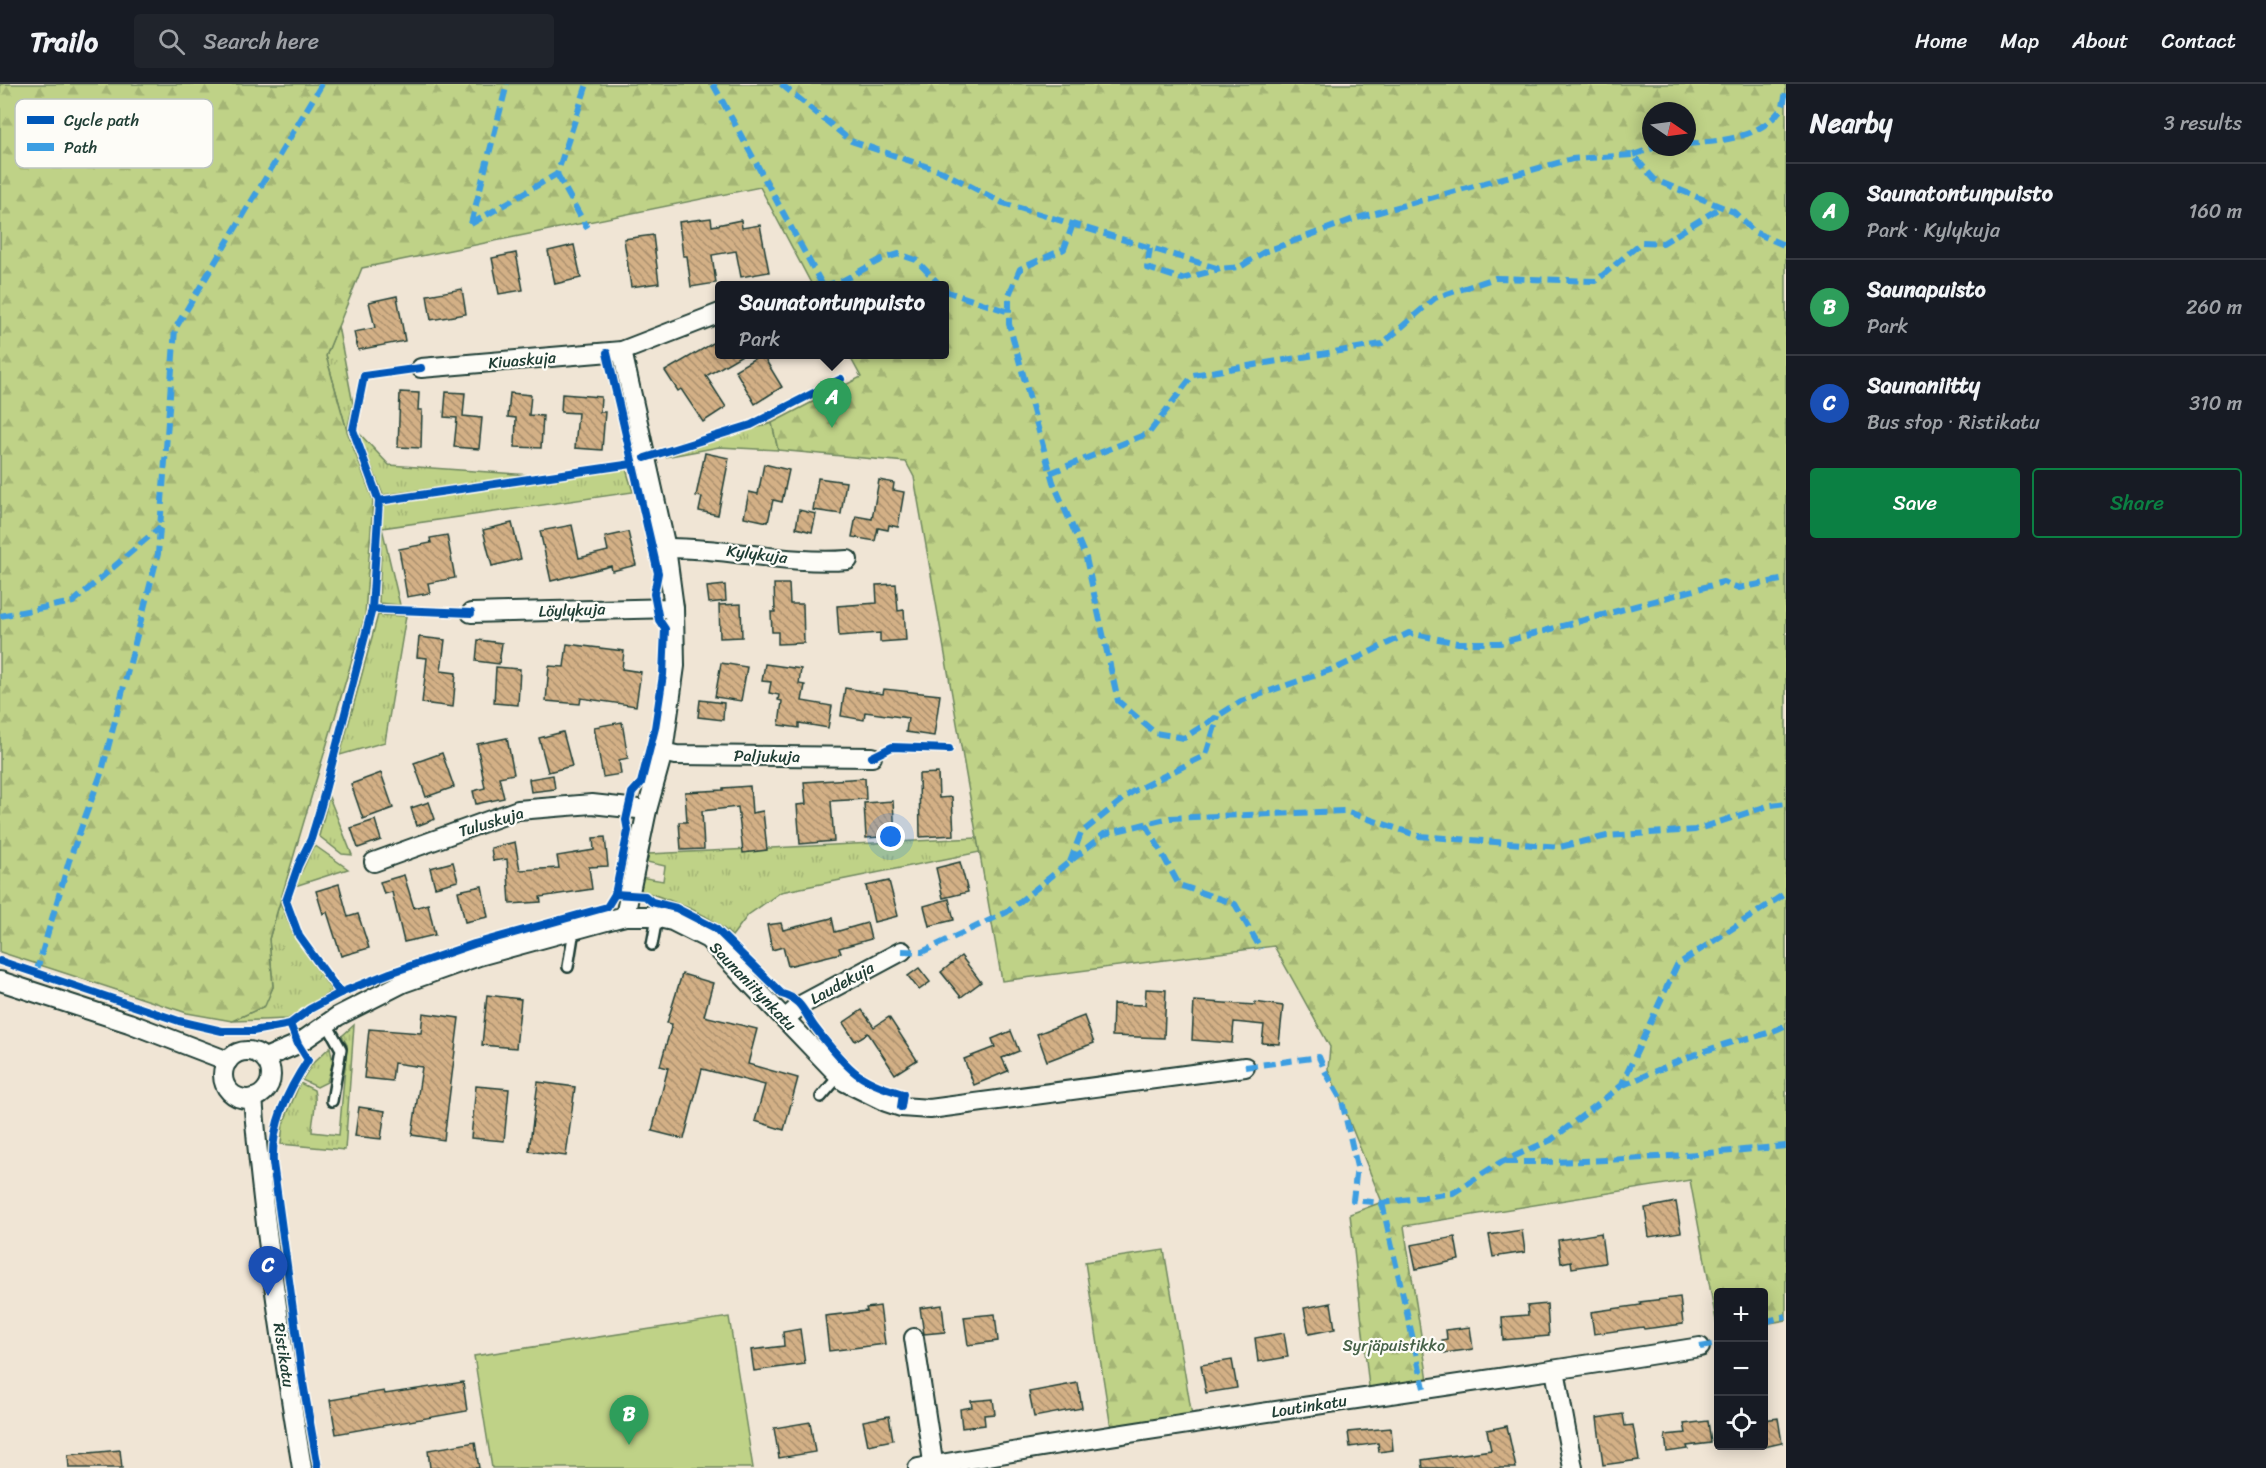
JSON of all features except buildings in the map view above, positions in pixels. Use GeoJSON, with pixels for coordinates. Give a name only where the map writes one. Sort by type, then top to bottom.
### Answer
{"type":"FeatureCollection","features":[{"type":"Feature","properties":{"kind":"street","name":"Kiuaskuja"},"geometry":{"type":"LineString","coordinates":[[421,368],[622,351],[715,315]]}},
{"type":"Feature","properties":{"kind":"street"},"geometry":{"type":"LineString","coordinates":[[622,351],[666,548],[674,608],[675,666],[663,752],[625,916]]}},
{"type":"Feature","properties":{"kind":"street","name":"Kylykuja"},"geometry":{"type":"LineString","coordinates":[[666,548],[697,547],[826,562],[848,560]]}},
{"type":"Feature","properties":{"kind":"street","name":"Löylykuja"},"geometry":{"type":"LineString","coordinates":[[471,613],[674,608]]}},
{"type":"Feature","properties":{"kind":"street","name":"Paljukuja"},"geometry":{"type":"LineString","coordinates":[[663,752],[676,755],[872,757]]}},
{"type":"Feature","properties":{"kind":"street","name":"Tuluskuja"},"geometry":{"type":"LineString","coordinates":[[374,862],[518,810],[592,804],[648,810]]}},
{"type":"Feature","properties":{"kind":"street","name":"Saunaniitynkatu"},"geometry":{"type":"LineString","coordinates":[[265,1058],[298,1044],[338,1016],[403,983],[479,956],[625,916],[672,921],[708,939],[845,1082],[901,1107],[930,1109],[1245,1067]]}},
{"type":"Feature","properties":{"kind":"street","name":"Laudekuja"},"geometry":{"type":"LineString","coordinates":[[785,1019],[801,1005],[902,951]]}},
{"type":"Feature","properties":{"kind":"street"},"geometry":{"type":"LineString","coordinates":[[0,981],[129,1023],[228,1060]]}},
{"type":"Feature","properties":{"kind":"street"},"geometry":{"type":"LineString","coordinates":[[248,1051],[265,1058],[271,1076],[269,1084],[260,1095],[253,1098],[238,1096],[228,1088],[224,1072],[228,1060],[234,1055],[248,1051]]}},
{"type":"Feature","properties":{"kind":"street","name":"Ristikatu"},"geometry":{"type":"LineString","coordinates":[[253,1098],[257,1156],[277,1314],[302,1468]]}},
{"type":"Feature","properties":{"kind":"street"},"geometry":{"type":"LineString","coordinates":[[914,1338],[928,1467]]}},
{"type":"Feature","properties":{"kind":"street","name":"Loutinkatu"},"geometry":{"type":"LineString","coordinates":[[928,1467],[1424,1388],[1700,1347]]}},
{"type":"Feature","properties":{"kind":"street"},"geometry":{"type":"LineString","coordinates":[[1555,1370],[1573,1468]]}},
{"type":"Feature","properties":{"kind":"lane"},"geometry":{"type":"LineString","coordinates":[[652,945],[657,918]]}},
{"type":"Feature","properties":{"kind":"lane"},"geometry":{"type":"LineString","coordinates":[[568,967],[574,930]]}},
{"type":"Feature","properties":{"kind":"lane"},"geometry":{"type":"LineString","coordinates":[[327,1024],[341,1049],[332,1101]]}},
{"type":"Feature","properties":{"kind":"lane"},"geometry":{"type":"LineString","coordinates":[[821,1097],[839,1076]]}},
{"type":"Feature","properties":{"kind":"green space","name":"Syrjäpuistikko"},"geometry":{"type":"Polygon","coordinates":[[[0,84],[1786,84],[1786,1320],[1768,1323],[1768,1288],[1714,1288],[1714,1309],[1690,1180],[1404,1226],[1428,1380],[1369,1387],[1350,1214],[1382,1202],[1328,1069],[1330,1047],[1274,946],[1002,981],[914,477],[906,462],[778,450],[772,423],[861,377],[851,359],[949,359],[949,281],[810,281],[760,187],[362,268],[326,356],[347,431],[373,500],[365,616],[269,939],[273,987],[265,1006],[232,1021],[187,1013],[0,952],[0,84]]]}},
{"type":"Feature","properties":{"kind":"green space"},"geometry":{"type":"Polygon","coordinates":[[[338,326],[353,404],[347,431],[326,356],[338,326]]]}},
{"type":"Feature","properties":{"kind":"green space"},"geometry":{"type":"Polygon","coordinates":[[[772,423],[778,450],[719,447],[665,457],[772,423]]]}},
{"type":"Feature","properties":{"kind":"green space"},"geometry":{"type":"Polygon","coordinates":[[[358,432],[389,465],[531,475],[383,495],[358,432]]]}},
{"type":"Feature","properties":{"kind":"green space"},"geometry":{"type":"Polygon","coordinates":[[[626,469],[633,492],[382,528],[383,505],[626,469]]]}},
{"type":"Feature","properties":{"kind":"green space"},"geometry":{"type":"Polygon","coordinates":[[[382,528],[400,605],[379,603],[382,528]]]}},
{"type":"Feature","properties":{"kind":"green space"},"geometry":{"type":"Polygon","coordinates":[[[378,615],[406,616],[385,742],[340,755],[378,615]]]}},
{"type":"Feature","properties":{"kind":"green space"},"geometry":{"type":"Polygon","coordinates":[[[329,797],[352,855],[342,854],[319,836],[329,797]]]}},
{"type":"Feature","properties":{"kind":"green space"},"geometry":{"type":"Polygon","coordinates":[[[977,838],[980,852],[781,892],[748,915],[732,936],[700,913],[638,889],[640,877],[663,881],[665,866],[647,862],[649,854],[977,838]]]}},
{"type":"Feature","properties":{"kind":"green space"},"geometry":{"type":"Polygon","coordinates":[[[314,845],[348,869],[295,886],[314,845]]]}},
{"type":"Feature","properties":{"kind":"green space"},"geometry":{"type":"Polygon","coordinates":[[[280,902],[295,938],[332,991],[288,1019],[232,1021],[264,1006],[273,987],[269,939],[280,902]]]}},
{"type":"Feature","properties":{"kind":"green space"},"geometry":{"type":"Polygon","coordinates":[[[354,1025],[345,1150],[281,1144],[283,1124],[300,1083],[314,1090],[312,1132],[339,1135],[347,1045],[342,1036],[354,1025]]]}},
{"type":"Feature","properties":{"kind":"green space"},"geometry":{"type":"Polygon","coordinates":[[[330,1047],[333,1062],[327,1082],[317,1087],[302,1080],[312,1064],[330,1047]]]}},
{"type":"Feature","properties":{"kind":"green space"},"geometry":{"type":"Polygon","coordinates":[[[1164,1250],[1192,1416],[1111,1428],[1085,1262],[1164,1250]]]}},
{"type":"Feature","properties":{"kind":"green space"},"geometry":{"type":"Polygon","coordinates":[[[729,1317],[753,1468],[492,1468],[474,1356],[729,1317]]]}},
{"type":"Feature","properties":{"kind":"marked path"},"geometry":{"type":"LineString","coordinates":[[36,973],[69,861],[102,771],[158,554],[175,329],[322,84]]}},
{"type":"Feature","properties":{"kind":"marked path"},"geometry":{"type":"LineString","coordinates":[[471,224],[507,84]]}},
{"type":"Feature","properties":{"kind":"marked path"},"geometry":{"type":"LineString","coordinates":[[471,224],[557,174],[587,84]]}},
{"type":"Feature","properties":{"kind":"marked path"},"geometry":{"type":"LineString","coordinates":[[713,84],[820,281]]}},
{"type":"Feature","properties":{"kind":"marked path"},"geometry":{"type":"LineString","coordinates":[[781,84],[851,141],[943,172],[1003,203],[1220,269],[1240,267],[1264,252],[1354,219],[1572,159],[1633,155],[1655,180],[1734,212],[1754,232],[1786,246]]}},
{"type":"Feature","properties":{"kind":"marked path"},"geometry":{"type":"LineString","coordinates":[[1696,143],[1738,137],[1762,127],[1781,109],[1786,91]]}},
{"type":"Feature","properties":{"kind":"marked path"},"geometry":{"type":"LineString","coordinates":[[1633,155],[1642,152]]}},
{"type":"Feature","properties":{"kind":"marked path"},"geometry":{"type":"LineString","coordinates":[[557,174],[587,228]]}},
{"type":"Feature","properties":{"kind":"marked path"},"geometry":{"type":"LineString","coordinates":[[1050,473],[1149,433],[1193,375],[1382,344],[1435,298],[1495,278],[1596,281],[1642,242],[1663,243],[1721,207]]}},
{"type":"Feature","properties":{"kind":"marked path"},"geometry":{"type":"LineString","coordinates":[[1073,224],[1064,249],[1020,269],[1009,295],[1009,324],[1053,482],[1086,558],[1118,701],[1155,733],[1184,738],[1241,701],[1339,667],[1409,633],[1458,643],[1500,643],[1723,582],[1739,588],[1786,579]]}},
{"type":"Feature","properties":{"kind":"marked path"},"geometry":{"type":"LineString","coordinates":[[1150,248],[1147,268],[1182,279],[1220,269]]}},
{"type":"Feature","properties":{"kind":"marked path"},"geometry":{"type":"LineString","coordinates":[[842,281],[882,259],[899,254],[916,260],[936,281]]}},
{"type":"Feature","properties":{"kind":"marked path"},"geometry":{"type":"LineString","coordinates":[[949,292],[1009,312]]}},
{"type":"Feature","properties":{"kind":"marked path"},"geometry":{"type":"LineString","coordinates":[[0,616],[73,602],[160,527]]}},
{"type":"Feature","properties":{"kind":"marked path"},"geometry":{"type":"LineString","coordinates":[[1070,862],[1081,833],[1132,792],[1206,755],[1218,716]]}},
{"type":"Feature","properties":{"kind":"marked path"},"geometry":{"type":"LineString","coordinates":[[902,951],[922,952],[1007,912],[1104,834],[1170,818],[1345,811],[1419,836],[1560,847],[1607,836],[1695,830],[1771,805],[1786,803]]}},
{"type":"Feature","properties":{"kind":"marked path"},"geometry":{"type":"LineString","coordinates":[[1146,824],[1179,885],[1235,904],[1261,949]]}},
{"type":"Feature","properties":{"kind":"marked path"},"geometry":{"type":"LineString","coordinates":[[1245,1067],[1319,1057],[1342,1101],[1357,1167],[1353,1200],[1382,1203],[1453,1193],[1501,1162],[1551,1140],[1621,1086],[1677,965],[1786,893]]}},
{"type":"Feature","properties":{"kind":"marked path"},"geometry":{"type":"LineString","coordinates":[[1621,1086],[1701,1052],[1765,1034],[1786,1025]]}},
{"type":"Feature","properties":{"kind":"marked path"},"geometry":{"type":"LineString","coordinates":[[1505,1162],[1610,1160],[1786,1146]]}},
{"type":"Feature","properties":{"kind":"marked path"},"geometry":{"type":"LineString","coordinates":[[1382,1203],[1424,1388]]}},
{"type":"Feature","properties":{"kind":"marked path"},"geometry":{"type":"LineString","coordinates":[[1768,1321],[1786,1316]]}},
{"type":"Feature","properties":{"kind":"marked path"},"geometry":{"type":"LineString","coordinates":[[1700,1347],[1714,1345]]}},
{"type":"Feature","properties":{"kind":"cycle path"},"geometry":{"type":"LineString","coordinates":[[607,353],[658,573],[654,594],[659,620],[665,629],[663,675],[655,728],[641,783],[632,793],[626,820],[628,831],[615,894]]}},
{"type":"Feature","properties":{"kind":"cycle path"},"geometry":{"type":"LineString","coordinates":[[340,993],[299,936],[286,901],[298,866],[311,839],[321,806],[372,609],[379,501],[353,430],[364,376],[421,368]]}},
{"type":"Feature","properties":{"kind":"cycle path"},"geometry":{"type":"LineString","coordinates":[[645,458],[751,425],[841,379]]}},
{"type":"Feature","properties":{"kind":"cycle path"},"geometry":{"type":"LineString","coordinates":[[379,501],[632,464]]}},
{"type":"Feature","properties":{"kind":"cycle path"},"geometry":{"type":"LineString","coordinates":[[372,609],[471,613]]}},
{"type":"Feature","properties":{"kind":"cycle path"},"geometry":{"type":"LineString","coordinates":[[872,757],[892,747],[949,749]]}},
{"type":"Feature","properties":{"kind":"cycle path"},"geometry":{"type":"LineString","coordinates":[[0,961],[179,1021],[222,1031],[253,1031],[290,1024],[310,1009],[340,993],[390,973],[474,944],[607,907],[615,894],[645,896],[652,902],[676,908],[715,928],[782,994],[789,996],[799,1004],[816,1029],[852,1070],[862,1078],[903,1094],[901,1107]]}},
{"type":"Feature","properties":{"kind":"cycle path"},"geometry":{"type":"LineString","coordinates":[[290,1024],[308,1060],[293,1084],[282,1109],[275,1135],[273,1163],[303,1383],[318,1468]]}},
{"type":"Feature","properties":{"kind":"place","name":"Saunatontunpuisto"},"geometry":{"type":"Point","coordinates":[832,428]}},
{"type":"Feature","properties":{"kind":"place","name":"Saunaniitty"},"geometry":{"type":"Point","coordinates":[268,1296]}},
{"type":"Feature","properties":{"kind":"place","name":"Saunapuisto"},"geometry":{"type":"Point","coordinates":[629,1445]}}]}
